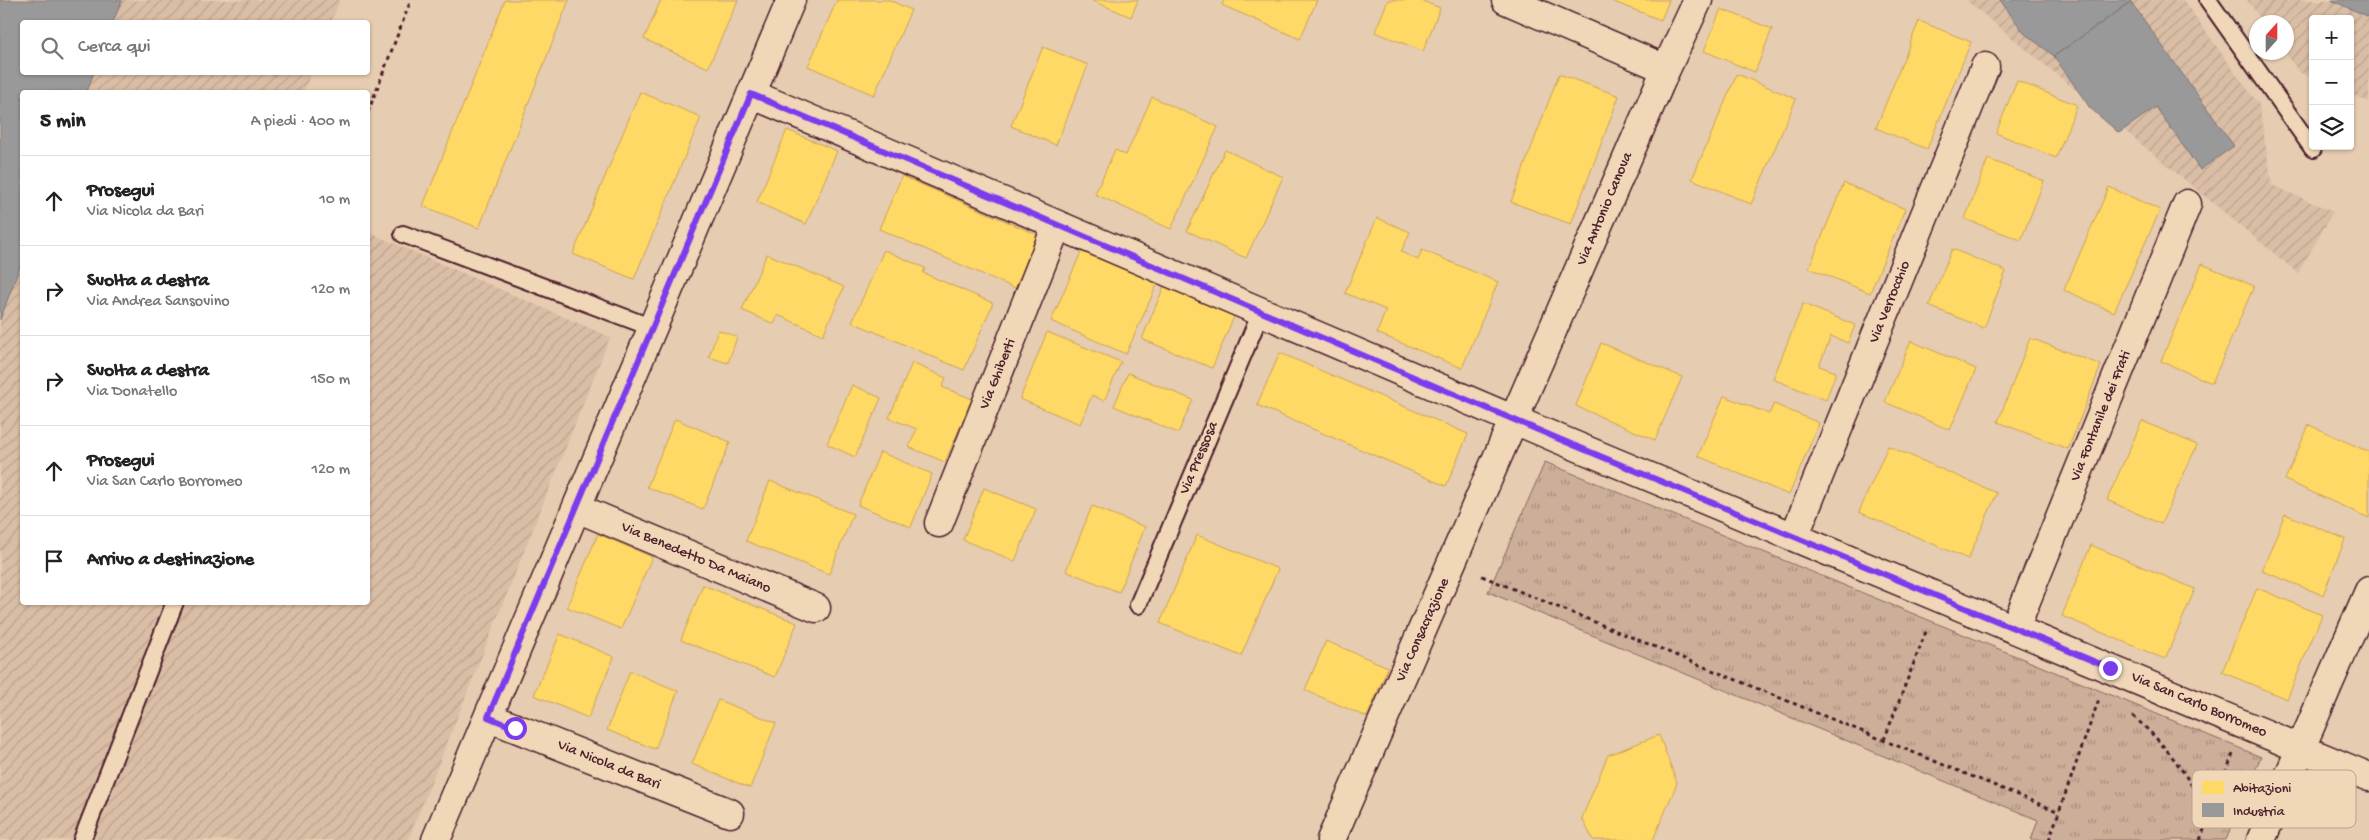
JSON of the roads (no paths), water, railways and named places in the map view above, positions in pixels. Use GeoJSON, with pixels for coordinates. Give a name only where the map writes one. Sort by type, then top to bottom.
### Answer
{"type":"FeatureCollection","features":[{"type":"Feature","properties":{"kind":"street"},"geometry":{"type":"LineString","coordinates":[[436,840],[791,0]]}},
{"type":"Feature","properties":{"kind":"street"},"geometry":{"type":"LineString","coordinates":[[1506,0],[1666,69]]}},
{"type":"Feature","properties":{"kind":"street","name":"Via Antonio Canova"},"geometry":{"type":"LineString","coordinates":[[1514,420],[1666,69],[1698,0]]}},
{"type":"Feature","properties":{"kind":"street","name":"Via Verrocchio"},"geometry":{"type":"LineString","coordinates":[[1794,537],[1985,67]]}},
{"type":"Feature","properties":{"kind":"street","name":"Via San Carlo Borromeo"},"geometry":{"type":"LineString","coordinates":[[751,94],[1514,420],[2353,770]]}},
{"type":"Feature","properties":{"kind":"street","name":"Via Fontanile dei Frati"},"geometry":{"type":"LineString","coordinates":[[2015,628],[2187,204]]}},
{"type":"Feature","properties":{"kind":"street","name":"Via Ghiberti"},"geometry":{"type":"LineString","coordinates":[[939,522],[1057,225]]}},
{"type":"Feature","properties":{"kind":"street","name":"Via Consacrazione"},"geometry":{"type":"LineString","coordinates":[[1331,840],[1514,420]]}},
{"type":"Feature","properties":{"kind":"street","name":"Via Benedetto Da Maiano"},"geometry":{"type":"LineString","coordinates":[[576,508],[816,608]]}},
{"type":"Feature","properties":{"kind":"street"},"geometry":{"type":"LineString","coordinates":[[2291,770],[2369,591]]}},
{"type":"Feature","properties":{"kind":"street","name":"Via Nicola da Bari"},"geometry":{"type":"LineString","coordinates":[[488,717],[730,813]]}},
{"type":"Feature","properties":{"kind":"street","name":"Via San Carlo Borromeo"},"geometry":{"type":"LineString","coordinates":[[2356,771],[2369,777]]}},
{"type":"Feature","properties":{"kind":"street"},"geometry":{"type":"LineString","coordinates":[[2261,840],[2266,828]]}},
{"type":"Feature","properties":{"kind":"lane"},"geometry":{"type":"LineString","coordinates":[[2208,0],[2309,143]]}},
{"type":"Feature","properties":{"kind":"lane"},"geometry":{"type":"LineString","coordinates":[[404,234],[652,328]]}},
{"type":"Feature","properties":{"kind":"lane","name":"Via Pressosa"},"geometry":{"type":"LineString","coordinates":[[1138,605],[1261,312]]}},
{"type":"Feature","properties":{"kind":"lane"},"geometry":{"type":"LineString","coordinates":[[82,840],[174,605]]}}]}
